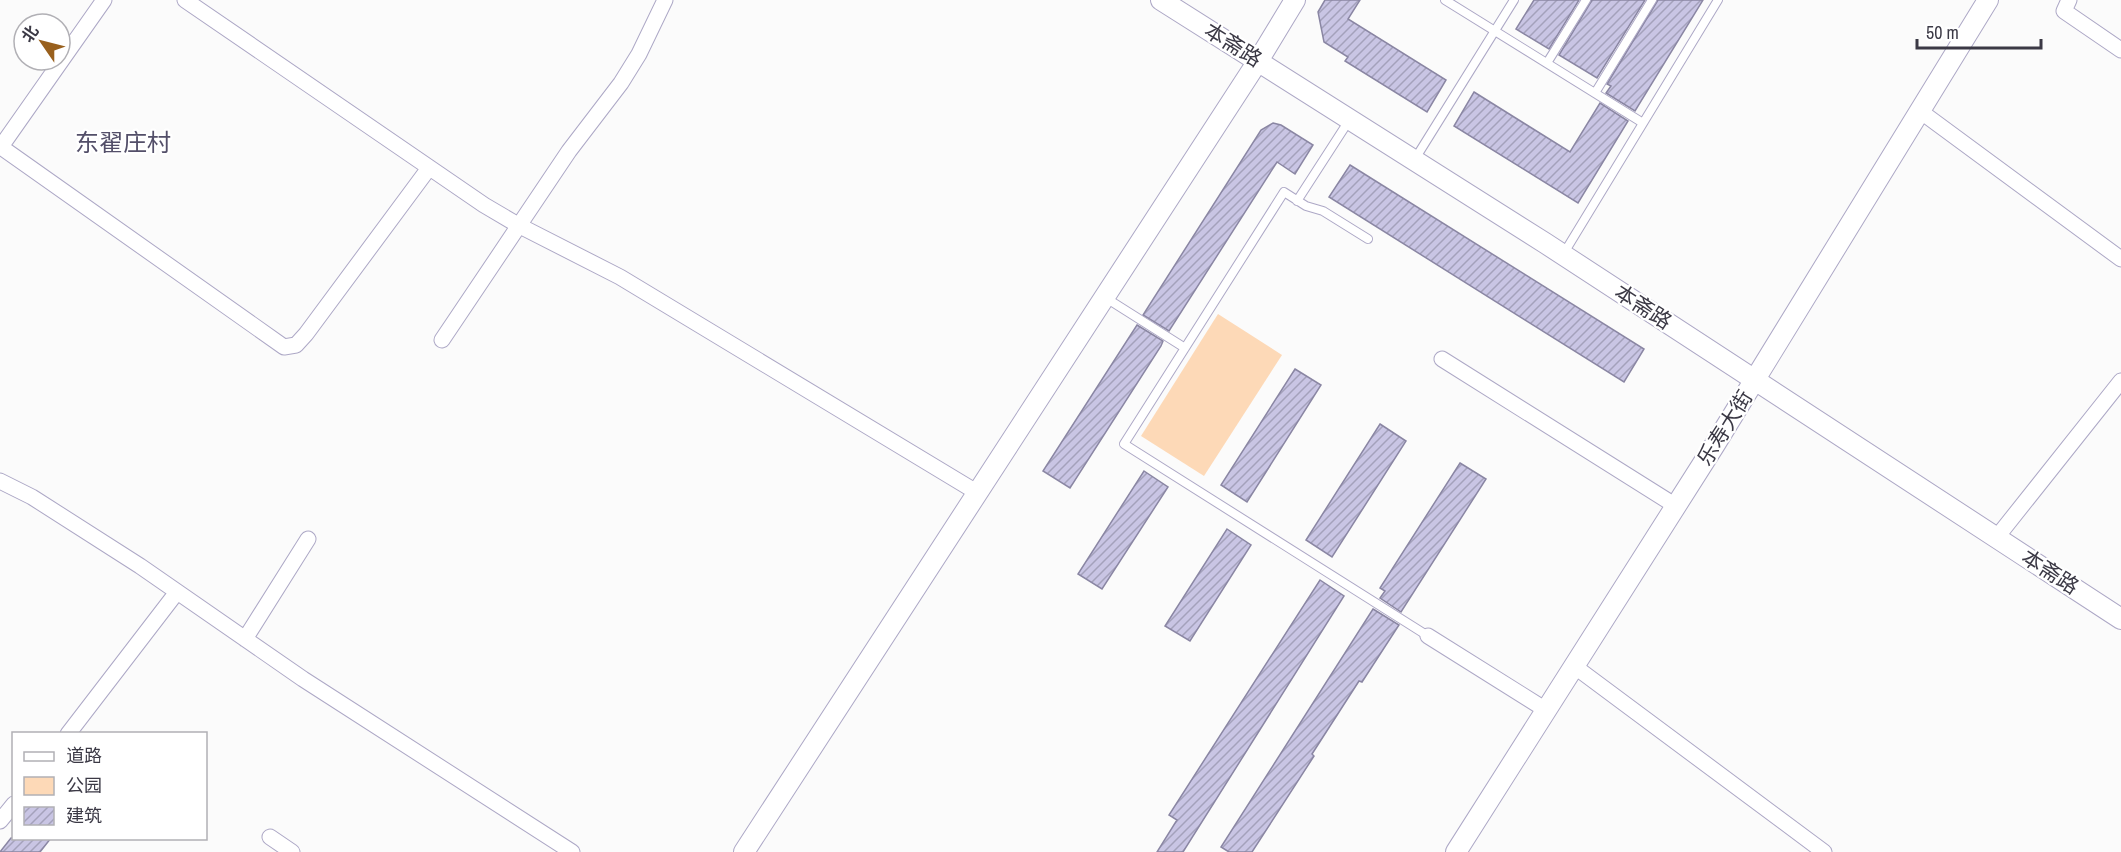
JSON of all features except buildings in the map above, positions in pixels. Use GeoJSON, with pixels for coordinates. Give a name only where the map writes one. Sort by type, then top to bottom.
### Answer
{"type":"FeatureCollection","features":[{"type":"Feature","properties":{"kind":"street"},"geometry":{"type":"LineString","coordinates":[[104,0],[0,148],[285,347],[296,345],[306,334],[429,168]]}},
{"type":"Feature","properties":{"kind":"street"},"geometry":{"type":"LineString","coordinates":[[185,0],[484,205],[518,225],[620,276],[978,493]]}},
{"type":"Feature","properties":{"kind":"street"},"geometry":{"type":"LineString","coordinates":[[442,340],[569,151],[621,83],[639,54],[665,0]]}},
{"type":"Feature","properties":{"kind":"street","name":"本斋路"},"geometry":{"type":"LineString","coordinates":[[1161,0],[1563,255],[2121,619]]}},
{"type":"Feature","properties":{"kind":"street"},"geometry":{"type":"LineString","coordinates":[[744,852],[1258,61],[1295,0]]}},
{"type":"Feature","properties":{"kind":"street","name":"乐寿大街"},"geometry":{"type":"LineString","coordinates":[[1456,852],[1755,380],[1988,0]]}},
{"type":"Feature","properties":{"kind":"street"},"geometry":{"type":"LineString","coordinates":[[2069,0],[2064,11],[2121,50]]}},
{"type":"Feature","properties":{"kind":"street"},"geometry":{"type":"LineString","coordinates":[[1920,111],[2121,259]]}},
{"type":"Feature","properties":{"kind":"street"},"geometry":{"type":"LineString","coordinates":[[1442,359],[1676,506]]}},
{"type":"Feature","properties":{"kind":"street"},"geometry":{"type":"LineString","coordinates":[[1997,537],[2121,381]]}},
{"type":"Feature","properties":{"kind":"street"},"geometry":{"type":"LineString","coordinates":[[0,481],[32,497],[177,592],[303,679],[572,852]]}},
{"type":"Feature","properties":{"kind":"street"},"geometry":{"type":"LineString","coordinates":[[245,639],[308,539]]}},
{"type":"Feature","properties":{"kind":"street"},"geometry":{"type":"LineString","coordinates":[[70,732],[177,592]]}},
{"type":"Feature","properties":{"kind":"street"},"geometry":{"type":"LineString","coordinates":[[1428,636],[1546,710]]}},
{"type":"Feature","properties":{"kind":"street"},"geometry":{"type":"LineString","coordinates":[[1574,666],[1824,852]]}},
{"type":"Feature","properties":{"kind":"street"},"geometry":{"type":"LineString","coordinates":[[0,821],[12,806]]}},
{"type":"Feature","properties":{"kind":"street"},"geometry":{"type":"LineString","coordinates":[[270,837],[292,852]]}},
{"type":"Feature","properties":{"kind":"lane"},"geometry":{"type":"LineString","coordinates":[[1445,0],[1643,123]]}},
{"type":"Feature","properties":{"kind":"lane"},"geometry":{"type":"LineString","coordinates":[[1414,160],[1514,0]]}},
{"type":"Feature","properties":{"kind":"lane"},"geometry":{"type":"LineString","coordinates":[[1547,63],[1586,0]]}},
{"type":"Feature","properties":{"kind":"lane"},"geometry":{"type":"LineString","coordinates":[[1595,93],[1652,0]]}},
{"type":"Feature","properties":{"kind":"lane"},"geometry":{"type":"LineString","coordinates":[[1563,255],[1718,0]]}},
{"type":"Feature","properties":{"kind":"lane"},"geometry":{"type":"LineString","coordinates":[[1297,201],[1350,119]]}},
{"type":"Feature","properties":{"kind":"lane"},"geometry":{"type":"LineString","coordinates":[[1368,239],[1323,211],[1306,206],[1284,192],[1124,444],[1428,636]]}},
{"type":"Feature","properties":{"kind":"lane"},"geometry":{"type":"LineString","coordinates":[[1105,297],[1185,348]]}},
{"type":"Feature","properties":{"kind":"green space"},"geometry":{"type":"Polygon","coordinates":[[[1218,314],[1282,355],[1204,476],[1141,436],[1218,314]]]}},
{"type":"Feature","properties":{"kind":"district","name":"东翟庄村"},"geometry":{"type":"Point","coordinates":[123,143]}}]}
